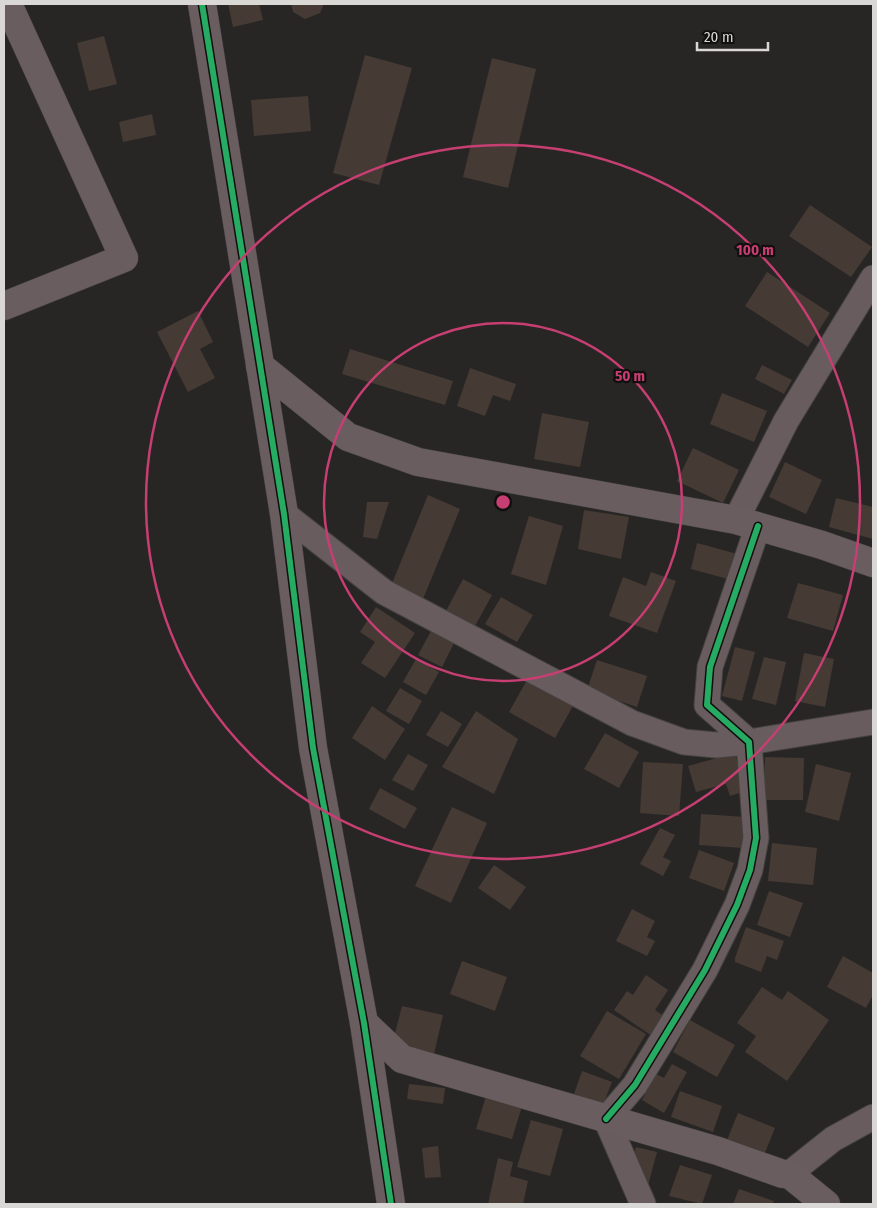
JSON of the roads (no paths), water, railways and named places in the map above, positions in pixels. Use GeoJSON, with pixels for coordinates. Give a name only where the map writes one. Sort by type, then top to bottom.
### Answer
{"type":"FeatureCollection","features":[{"type":"Feature","properties":{"kind":"street"},"geometry":{"type":"LineString","coordinates":[[4,306],[124,258],[8,4]]}},
{"type":"Feature","properties":{"kind":"street"},"geometry":{"type":"LineString","coordinates":[[202,4],[284,514],[313,748],[364,1023],[391,1204]]}},
{"type":"Feature","properties":{"kind":"street"},"geometry":{"type":"LineString","coordinates":[[606,1119],[635,1085],[705,970],[736,905],[750,870],[756,838],[749,742],[707,704],[710,667],[747,523],[786,421],[873,278]]}},
{"type":"Feature","properties":{"kind":"street"},"geometry":{"type":"LineString","coordinates":[[260,366],[348,437],[418,462],[747,523],[873,563]]}},
{"type":"Feature","properties":{"kind":"street"},"geometry":{"type":"LineString","coordinates":[[284,514],[384,592],[632,723],[684,742],[716,745],[749,742],[873,722]]}},
{"type":"Feature","properties":{"kind":"street"},"geometry":{"type":"LineString","coordinates":[[364,1023],[402,1059],[718,1151],[782,1174],[789,1174],[833,1140],[873,1117]]}},
{"type":"Feature","properties":{"kind":"street"},"geometry":{"type":"LineString","coordinates":[[606,1119],[643,1204]]}},
{"type":"Feature","properties":{"kind":"street"},"geometry":{"type":"LineString","coordinates":[[789,1174],[826,1204]]}}]}
